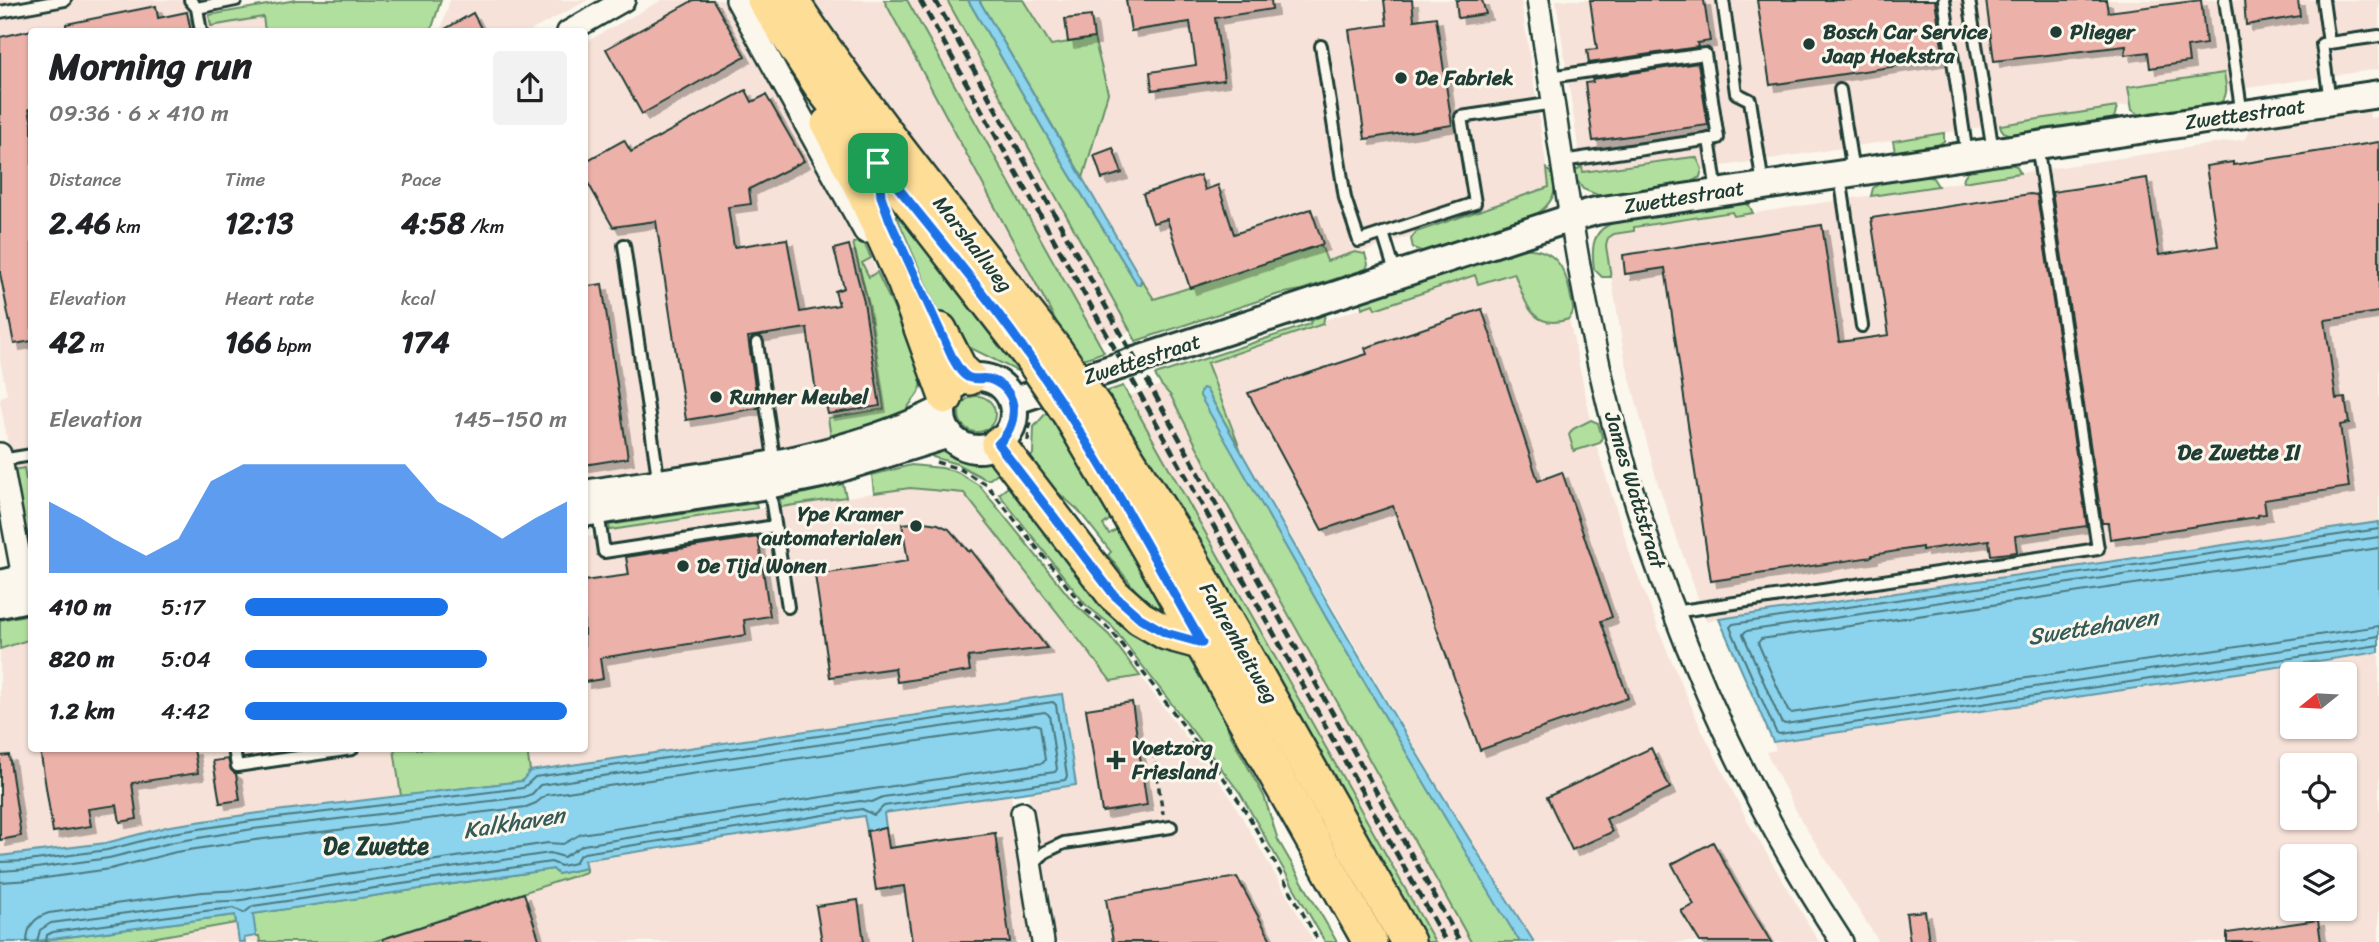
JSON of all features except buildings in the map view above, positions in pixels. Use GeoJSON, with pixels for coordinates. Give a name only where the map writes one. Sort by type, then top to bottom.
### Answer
{"type":"FeatureCollection","features":[{"type":"Feature","properties":{"kind":"main road","name":"Marshallweg"},"geometry":{"type":"LineString","coordinates":[[764,0],[803,61],[878,163],[1044,355]]}},
{"type":"Feature","properties":{"kind":"main road","name":"Marshallweg"},"geometry":{"type":"LineString","coordinates":[[791,0],[1044,355]]}},
{"type":"Feature","properties":{"kind":"main road"},"geometry":{"type":"LineString","coordinates":[[803,61],[810,96],[843,151],[917,315],[951,405]]}},
{"type":"Feature","properties":{"kind":"main road"},"geometry":{"type":"LineString","coordinates":[[880,126],[878,163],[881,196],[952,357],[960,369],[951,405]]}},
{"type":"Feature","properties":{"kind":"main road","name":"Fahrenheitweg"},"geometry":{"type":"LineString","coordinates":[[1044,355],[1082,411],[1159,506],[1408,942]]}},
{"type":"Feature","properties":{"kind":"main road","name":"Fahrenheitweg"},"geometry":{"type":"LineString","coordinates":[[1082,411],[1202,643],[1370,942]]}},
{"type":"Feature","properties":{"kind":"main road"},"geometry":{"type":"LineString","coordinates":[[998,444],[1114,595],[1140,618],[1166,633],[1223,651],[1252,698],[1279,714]]}},
{"type":"Feature","properties":{"kind":"street"},"geometry":{"type":"LineString","coordinates":[[575,28],[624,0]]}},
{"type":"Feature","properties":{"kind":"street"},"geometry":{"type":"LineString","coordinates":[[737,0],[861,225],[894,295],[917,315]]}},
{"type":"Feature","properties":{"kind":"street","name":"James Wattstraat"},"geometry":{"type":"LineString","coordinates":[[1538,0],[1589,317],[1614,426],[1641,521],[1674,612],[1740,762],[1837,940]]}},
{"type":"Feature","properties":{"kind":"street","name":"Zwettestraat"},"geometry":{"type":"LineString","coordinates":[[1013,401],[1571,218],[1618,207],[2379,94]]}},
{"type":"Feature","properties":{"kind":"street"},"geometry":{"type":"LineString","coordinates":[[590,503],[772,474],[816,455],[914,424],[951,405],[991,379],[1000,384],[1013,401],[1014,420],[998,444],[977,449],[956,442],[951,405]]}},
{"type":"Feature","properties":{"kind":"street"},"geometry":{"type":"LineString","coordinates":[[0,604],[23,587],[4,491],[1,457]]}},
{"type":"Feature","properties":{"kind":"street"},"geometry":{"type":"LineString","coordinates":[[1022,813],[1043,942]]}},
{"type":"Feature","properties":{"kind":"lane"},"geometry":{"type":"LineString","coordinates":[[0,12],[65,0]]}},
{"type":"Feature","properties":{"kind":"lane"},"geometry":{"type":"LineString","coordinates":[[200,28],[193,4],[236,0]]}},
{"type":"Feature","properties":{"kind":"lane"},"geometry":{"type":"LineString","coordinates":[[1723,0],[1736,93],[1750,100],[1763,185]]}},
{"type":"Feature","properties":{"kind":"lane"},"geometry":{"type":"LineString","coordinates":[[1944,0],[1980,153]]}},
{"type":"Feature","properties":{"kind":"lane"},"geometry":{"type":"LineString","coordinates":[[1969,0],[1980,153]]}},
{"type":"Feature","properties":{"kind":"lane"},"geometry":{"type":"LineString","coordinates":[[2225,0],[2242,115]]}},
{"type":"Feature","properties":{"kind":"lane"},"geometry":{"type":"LineString","coordinates":[[2323,0],[2329,43]]}},
{"type":"Feature","properties":{"kind":"lane"},"geometry":{"type":"LineString","coordinates":[[2330,102],[2322,44],[2379,36]]}},
{"type":"Feature","properties":{"kind":"lane"},"geometry":{"type":"LineString","coordinates":[[1321,46],[1345,198],[1359,241],[1475,203],[1461,117],[1554,103]]}},
{"type":"Feature","properties":{"kind":"lane"},"geometry":{"type":"LineString","coordinates":[[1550,76],[1705,54],[1718,138],[1562,161]]}},
{"type":"Feature","properties":{"kind":"lane"},"geometry":{"type":"LineString","coordinates":[[1840,90],[1862,326]]}},
{"type":"Feature","properties":{"kind":"lane"},"geometry":{"type":"LineString","coordinates":[[1709,139],[1717,192]]}},
{"type":"Feature","properties":{"kind":"lane"},"geometry":{"type":"LineString","coordinates":[[1674,612],[2098,549],[2037,145]]}},
{"type":"Feature","properties":{"kind":"lane"},"geometry":{"type":"LineString","coordinates":[[1383,233],[1396,275]]}},
{"type":"Feature","properties":{"kind":"lane"},"geometry":{"type":"LineString","coordinates":[[624,245],[661,492]]}},
{"type":"Feature","properties":{"kind":"lane"},"geometry":{"type":"LineString","coordinates":[[757,343],[772,474],[775,526],[788,607]]}},
{"type":"Feature","properties":{"kind":"lane"},"geometry":{"type":"LineString","coordinates":[[1,457],[28,455]]}},
{"type":"Feature","properties":{"kind":"lane"},"geometry":{"type":"LineString","coordinates":[[590,503],[604,552],[775,526]]}},
{"type":"Feature","properties":{"kind":"lane"},"geometry":{"type":"LineString","coordinates":[[235,752],[237,766],[332,752]]}},
{"type":"Feature","properties":{"kind":"lane"},"geometry":{"type":"LineString","coordinates":[[1031,866],[1054,846],[1168,827]]}},
{"type":"Feature","properties":{"kind":"path"},"geometry":{"type":"LineString","coordinates":[[987,485],[1087,611],[1113,633],[1225,780],[1319,942]]}},
{"type":"Feature","properties":{"kind":"path"},"geometry":{"type":"LineString","coordinates":[[1139,753],[1189,746],[1195,741]]}},
{"type":"Feature","properties":{"kind":"path"},"geometry":{"type":"LineString","coordinates":[[1153,751],[1168,827]]}},
{"type":"Feature","properties":{"kind":"shaded area"},"geometry":{"type":"Polygon","coordinates":[[[0,0],[206,0],[211,26],[335,5],[325,28],[28,28],[28,540],[25,537],[0,401],[1,397],[7,394],[0,360],[0,0]]]}},
{"type":"Feature","properties":{"kind":"shaded area"},"geometry":{"type":"Polygon","coordinates":[[[450,0],[588,0],[536,28],[441,28],[450,0]]]}},
{"type":"Feature","properties":{"kind":"shaded area"},"geometry":{"type":"Polygon","coordinates":[[[662,0],[730,0],[856,227],[904,329],[920,376],[921,387],[905,412],[831,438],[729,458],[588,480],[588,41],[662,0]]]}},
{"type":"Feature","properties":{"kind":"shaded area"},"geometry":{"type":"Polygon","coordinates":[[[808,0],[968,0],[1064,165],[1111,298],[1131,331],[1098,342],[1080,310],[1050,322],[930,168],[808,0]]]}},
{"type":"Feature","properties":{"kind":"shaded area"},"geometry":{"type":"Polygon","coordinates":[[[1023,0],[1521,0],[1550,190],[1164,318],[1069,164],[1051,45],[1023,0]]]}},
{"type":"Feature","properties":{"kind":"shaded area"},"geometry":{"type":"Polygon","coordinates":[[[1556,0],[2379,0],[2379,69],[2227,91],[2224,77],[2129,91],[2130,105],[1602,184],[1582,172],[1556,0]]]}},
{"type":"Feature","properties":{"kind":"shaded area"},"geometry":{"type":"Polygon","coordinates":[[[2369,110],[2370,118],[2379,117],[2379,522],[1706,621],[1657,481],[1625,359],[1606,246],[1611,236],[1634,231],[1634,227],[1733,212],[1734,216],[2246,139],[2250,130],[2257,127],[2369,110]]]}},
{"type":"Feature","properties":{"kind":"shaded area"},"geometry":{"type":"Polygon","coordinates":[[[1515,273],[1526,304],[1536,316],[1542,320],[1560,322],[1569,319],[1591,420],[1573,429],[1574,451],[1596,444],[1632,560],[1699,724],[1748,822],[1819,942],[1534,942],[1394,712],[1190,364],[1373,304],[1375,309],[1475,275],[1478,284],[1515,273]]]}},
{"type":"Feature","properties":{"kind":"shaded area"},"geometry":{"type":"Polygon","coordinates":[[[1161,385],[1171,396],[1218,488],[1471,942],[1435,942],[1251,617],[1129,396],[1161,385]]]}},
{"type":"Feature","properties":{"kind":"shaded area"},"geometry":{"type":"Polygon","coordinates":[[[910,488],[964,493],[1111,681],[1140,676],[1228,793],[1314,942],[1052,942],[1028,792],[1076,785],[427,793],[251,814],[170,826],[106,843],[0,856],[0,649],[28,640],[28,752],[588,752],[588,537],[610,534],[610,530],[910,488]]]}},
{"type":"Feature","properties":{"kind":"shaded area"},"geometry":{"type":"Polygon","coordinates":[[[2379,652],[2379,942],[1879,942],[1802,822],[1766,752],[1776,750],[1773,742],[2280,667],[2280,739],[2357,739],[2357,662],[2312,662],[2379,652]]]}},
{"type":"Feature","properties":{"kind":"shaded area"},"geometry":{"type":"Polygon","coordinates":[[[1011,795],[1033,942],[245,942],[244,938],[585,867],[583,861],[865,816],[867,831],[885,828],[884,813],[1011,795]]]}},
{"type":"Feature","properties":{"kind":"shaded area"},"geometry":{"type":"Polygon","coordinates":[[[235,915],[239,942],[29,942],[206,918],[235,915]]]}},
{"type":"Feature","properties":{"kind":"green space"},"geometry":{"type":"Polygon","coordinates":[[[296,0],[441,0],[432,28],[265,28],[263,17],[211,26],[209,15],[296,0]]]}},
{"type":"Feature","properties":{"kind":"green space"},"geometry":{"type":"Polygon","coordinates":[[[884,0],[907,0],[1104,352],[1080,360],[1070,347],[884,0]]]}},
{"type":"Feature","properties":{"kind":"green space"},"geometry":{"type":"Polygon","coordinates":[[[947,0],[968,0],[1137,284],[1142,282],[1141,279],[1154,299],[1321,245],[1327,261],[1355,252],[1365,254],[1368,264],[1366,269],[1301,290],[1279,294],[1136,341],[947,0]]]}},
{"type":"Feature","properties":{"kind":"green space"},"geometry":{"type":"Polygon","coordinates":[[[979,0],[1023,0],[1051,45],[1094,38],[1108,93],[1083,178],[979,0]]]}},
{"type":"Feature","properties":{"kind":"green space"},"geometry":{"type":"Polygon","coordinates":[[[2224,73],[2225,95],[2217,105],[2141,116],[2132,110],[2128,87],[2224,73]]]}},
{"type":"Feature","properties":{"kind":"green space"},"geometry":{"type":"Polygon","coordinates":[[[2117,107],[2114,118],[2108,121],[2011,135],[2004,132],[2000,125],[2117,107]]]}},
{"type":"Feature","properties":{"kind":"green space"},"geometry":{"type":"Polygon","coordinates":[[[1944,133],[1944,141],[1937,146],[1895,152],[1893,141],[1944,133]]]}},
{"type":"Feature","properties":{"kind":"green space"},"geometry":{"type":"Polygon","coordinates":[[[1697,158],[1702,169],[1700,177],[1689,183],[1600,196],[1583,189],[1574,176],[1575,170],[1582,167],[1583,172],[1697,158]]]}},
{"type":"Feature","properties":{"kind":"green space"},"geometry":{"type":"Polygon","coordinates":[[[2009,164],[2017,166],[2020,173],[1963,182],[1968,171],[2009,164]]]}},
{"type":"Feature","properties":{"kind":"green space"},"geometry":{"type":"Polygon","coordinates":[[[1547,169],[1556,177],[1554,193],[1538,213],[1424,252],[1413,248],[1411,239],[1416,232],[1549,187],[1547,169]]]}},
{"type":"Feature","properties":{"kind":"green space"},"geometry":{"type":"Polygon","coordinates":[[[1925,176],[1933,178],[1938,186],[1871,196],[1873,188],[1882,182],[1925,176]]]}},
{"type":"Feature","properties":{"kind":"green space"},"geometry":{"type":"Polygon","coordinates":[[[886,191],[1021,373],[965,345],[957,348],[935,306],[886,191]]]}},
{"type":"Feature","properties":{"kind":"green space"},"geometry":{"type":"Polygon","coordinates":[[[1741,203],[1749,205],[1753,213],[1734,216],[1732,212],[1634,227],[1634,231],[1614,234],[1608,238],[1606,246],[1611,277],[1602,277],[1594,269],[1593,246],[1598,234],[1608,225],[1741,203]]]}},
{"type":"Feature","properties":{"kind":"green space"},"geometry":{"type":"Polygon","coordinates":[[[863,241],[871,258],[862,263],[869,277],[877,272],[911,348],[921,387],[905,415],[832,444],[828,418],[884,409],[868,303],[853,243],[863,241]]]}},
{"type":"Feature","properties":{"kind":"green space"},"geometry":{"type":"Polygon","coordinates":[[[1520,249],[1542,251],[1557,261],[1569,287],[1573,309],[1569,319],[1556,322],[1538,318],[1526,303],[1514,273],[1478,284],[1475,275],[1375,309],[1373,304],[1362,308],[1361,301],[1520,249]]]}},
{"type":"Feature","properties":{"kind":"green space"},"geometry":{"type":"Polygon","coordinates":[[[1325,314],[1323,324],[1207,363],[1241,451],[1206,389],[1327,619],[1520,942],[1471,942],[1218,488],[1171,396],[1155,375],[1310,324],[1325,314]]]}},
{"type":"Feature","properties":{"kind":"green space"},"geometry":{"type":"Polygon","coordinates":[[[1123,386],[1435,942],[1425,942],[1102,393],[1123,386]]]}},
{"type":"Feature","properties":{"kind":"green space"},"geometry":{"type":"Polygon","coordinates":[[[977,396],[990,401],[995,414],[990,427],[977,432],[964,427],[959,414],[964,401],[977,396]]]}},
{"type":"Feature","properties":{"kind":"green space"},"geometry":{"type":"Polygon","coordinates":[[[1047,412],[1113,517],[1103,525],[1109,534],[1119,528],[1176,623],[1145,602],[1108,555],[1111,552],[1078,510],[1046,482],[1028,461],[1033,454],[1034,427],[1047,412]]]}},
{"type":"Feature","properties":{"kind":"green space"},"geometry":{"type":"Polygon","coordinates":[[[1591,420],[1598,423],[1602,437],[1600,443],[1574,451],[1569,435],[1573,429],[1591,420]]]}},
{"type":"Feature","properties":{"kind":"green space"},"geometry":{"type":"Polygon","coordinates":[[[945,447],[988,462],[1000,471],[990,479],[985,479],[929,453],[945,447]]]}},
{"type":"Feature","properties":{"kind":"green space"},"geometry":{"type":"Polygon","coordinates":[[[911,465],[957,472],[980,486],[1076,605],[1109,635],[1140,676],[1111,681],[964,493],[910,488],[874,493],[872,475],[911,465]]]}},
{"type":"Feature","properties":{"kind":"green space"},"geometry":{"type":"Polygon","coordinates":[[[24,468],[28,480],[28,545],[13,470],[24,468]]]}},
{"type":"Feature","properties":{"kind":"green space"},"geometry":{"type":"Polygon","coordinates":[[[843,484],[846,497],[781,507],[780,499],[843,484]]]}},
{"type":"Feature","properties":{"kind":"green space"},"geometry":{"type":"Polygon","coordinates":[[[1012,484],[1198,663],[1210,680],[1230,734],[1264,796],[1278,840],[1337,942],[1325,942],[1240,793],[1111,625],[1086,605],[999,494],[1012,484]]]}},
{"type":"Feature","properties":{"kind":"green space"},"geometry":{"type":"Polygon","coordinates":[[[756,503],[757,508],[610,530],[609,525],[756,503]]]}},
{"type":"Feature","properties":{"kind":"green space"},"geometry":{"type":"Polygon","coordinates":[[[28,615],[28,640],[0,649],[0,620],[28,615]]]}},
{"type":"Feature","properties":{"kind":"green space"},"geometry":{"type":"Polygon","coordinates":[[[394,752],[527,752],[530,771],[522,781],[401,796],[394,752]]]}},
{"type":"Feature","properties":{"kind":"green space"},"geometry":{"type":"Polygon","coordinates":[[[586,868],[586,872],[373,942],[260,942],[259,936],[256,936],[252,914],[553,869],[558,874],[586,868]]]}},
{"type":"Feature","properties":{"kind":"green space"},"geometry":{"type":"Polygon","coordinates":[[[235,915],[236,923],[129,942],[29,942],[235,915]]]}},
{"type":"Feature","properties":{"kind":"water"},"geometry":{"type":"Polygon","coordinates":[[[968,0],[979,0],[1141,279],[1140,284],[1137,284],[1064,165],[968,0]]]}},
{"type":"Feature","properties":{"kind":"water"},"geometry":{"type":"Polygon","coordinates":[[[1203,388],[1407,737],[1534,942],[1520,942],[1497,905],[1327,619],[1200,396],[1203,388]]]}},
{"type":"Feature","properties":{"kind":"water","name":"Swettehaven"},"geometry":{"type":"Polygon","coordinates":[[[2379,522],[2379,652],[2312,662],[2280,662],[2280,667],[1773,742],[1719,619],[2379,522]]]}},
{"type":"Feature","properties":{"kind":"water","name":"Kalkhaven"},"geometry":{"type":"Polygon","coordinates":[[[1062,694],[1076,785],[884,813],[886,828],[867,831],[864,816],[584,860],[586,868],[558,874],[553,869],[253,914],[256,936],[244,938],[245,942],[239,942],[235,915],[29,942],[0,942],[0,856],[106,843],[170,826],[251,814],[522,781],[530,771],[1062,694]]]}},
{"type":"Feature","properties":{"kind":"railway"},"geometry":{"type":"LineString","coordinates":[[920,0],[1446,942]]}},
{"type":"Feature","properties":{"kind":"railway"},"geometry":{"type":"LineString","coordinates":[[935,0],[1460,942]]}},
{"type":"Feature","properties":{"kind":"place","name":"Plieger"},"geometry":{"type":"Point","coordinates":[2056,32]}},
{"type":"Feature","properties":{"kind":"place","name":"Bosch Car Service Jaap Hoekstra"},"geometry":{"type":"Point","coordinates":[1809,44]}},
{"type":"Feature","properties":{"kind":"place","name":"De Fabriek"},"geometry":{"type":"Point","coordinates":[1401,78]}},
{"type":"Feature","properties":{"kind":"place","name":"Runner Meubel"},"geometry":{"type":"Point","coordinates":[716,397]}},
{"type":"Feature","properties":{"kind":"place","name":"Ype Kramer automaterialen"},"geometry":{"type":"Point","coordinates":[916,526]}},
{"type":"Feature","properties":{"kind":"place","name":"De Tijd Wonen"},"geometry":{"type":"Point","coordinates":[683,566]}},
{"type":"Feature","properties":{"kind":"place","name":"Voetzorg Friesland"},"geometry":{"type":"Point","coordinates":[1116,760]}},
{"type":"Feature","properties":{"kind":"district","name":"De Zwette II"},"geometry":{"type":"Point","coordinates":[2239,452]}},
{"type":"Feature","properties":{"kind":"district","name":"De Zwette"},"geometry":{"type":"Point","coordinates":[376,846]}},
{"type":"Feature","properties":{"kind":"route"},"geometry":{"type":"LineString","coordinates":[[878,163],[989,302],[1052,388],[1088,444],[1202,643],[1166,633],[1140,618],[1114,595],[998,444],[1011,429],[1015,411],[1013,401],[1008,392],[991,379],[970,378],[952,357],[890,221],[881,196],[878,163]]}}]}
